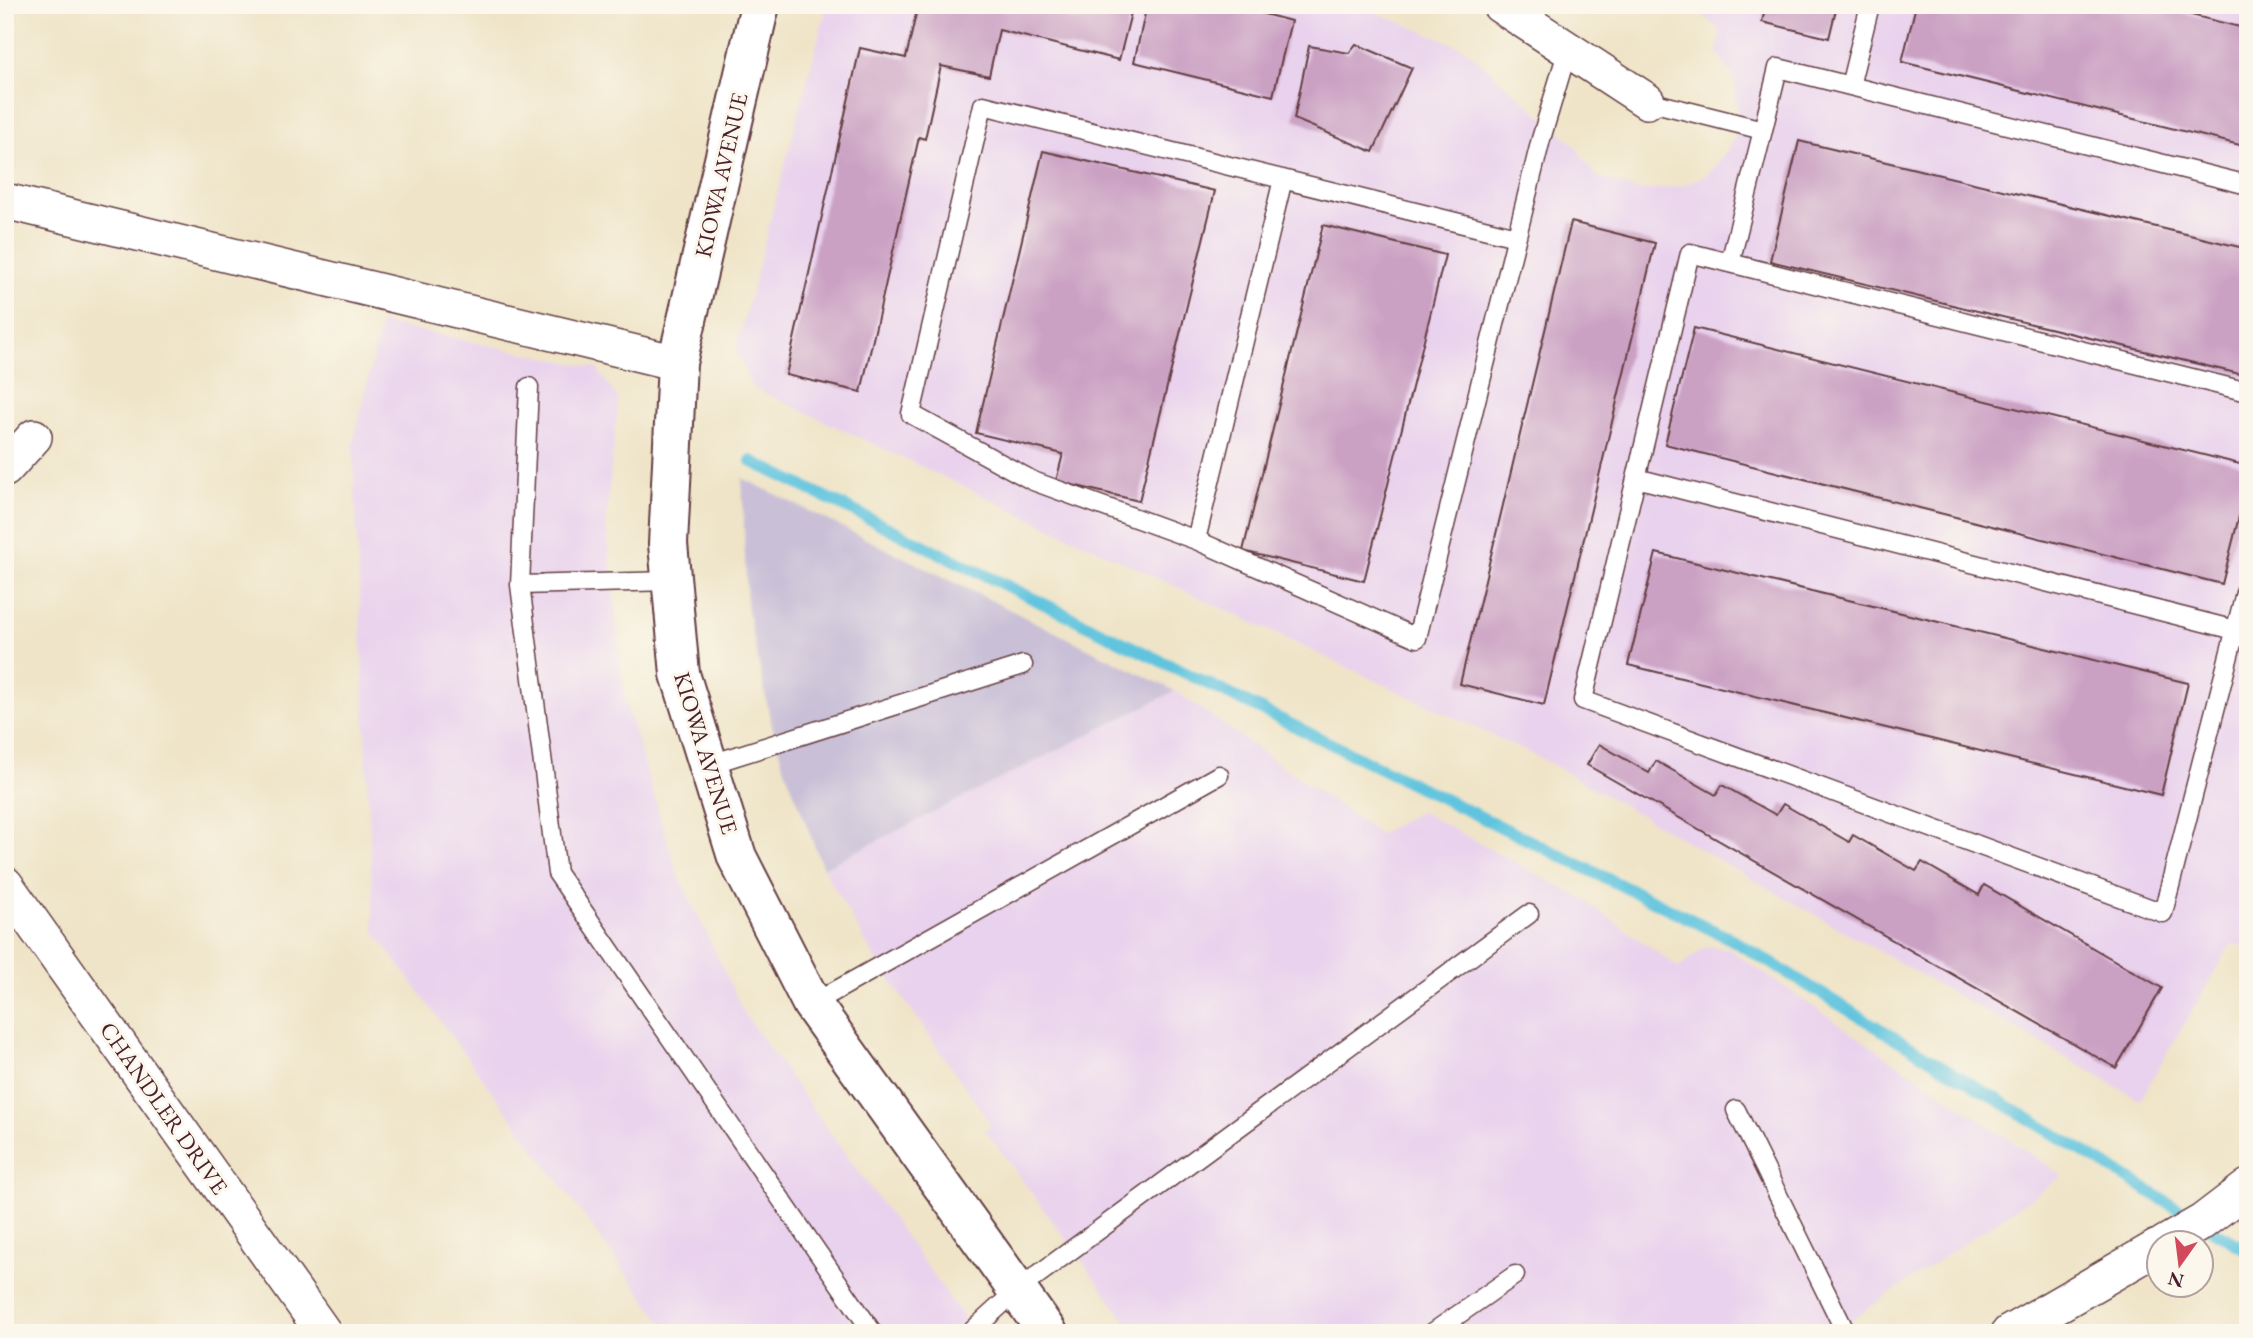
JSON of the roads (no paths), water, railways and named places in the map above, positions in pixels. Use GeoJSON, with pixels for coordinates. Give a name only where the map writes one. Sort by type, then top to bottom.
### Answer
{"type":"FeatureCollection","features":[{"type":"Feature","properties":{"kind":"street","name":"KIOWA AVENUE"},"geometry":{"type":"LineString","coordinates":[[761,5],[677,363],[668,544],[680,674],[737,857],[812,1004],[1048,1333]]}},
{"type":"Feature","properties":{"kind":"street"},"geometry":{"type":"LineString","coordinates":[[1500,5],[1647,101]]}},
{"type":"Feature","properties":{"kind":"street"},"geometry":{"type":"LineString","coordinates":[[5,201],[677,363]]}},
{"type":"Feature","properties":{"kind":"street"},"geometry":{"type":"LineString","coordinates":[[5,469],[34,437]]}},
{"type":"Feature","properties":{"kind":"street","name":"CHANDLER DRIVE"},"geometry":{"type":"LineString","coordinates":[[5,884],[324,1333]]}},
{"type":"Feature","properties":{"kind":"street"},"geometry":{"type":"LineString","coordinates":[[2189,1230],[2248,1187]]}},
{"type":"Feature","properties":{"kind":"street"},"geometry":{"type":"LineString","coordinates":[[2009,1333],[2144,1255]]}},
{"type":"Feature","properties":{"kind":"lane"},"geometry":{"type":"LineString","coordinates":[[1850,86],[1870,5]]}},
{"type":"Feature","properties":{"kind":"lane"},"geometry":{"type":"LineString","coordinates":[[1516,237],[983,104],[911,414],[1033,481],[1196,540],[1417,638],[1516,237],[1568,49]]}},
{"type":"Feature","properties":{"kind":"lane"},"geometry":{"type":"LineString","coordinates":[[1730,263],[1778,68],[2248,185]]}},
{"type":"Feature","properties":{"kind":"lane"},"geometry":{"type":"LineString","coordinates":[[1647,101],[1763,130]]}},
{"type":"Feature","properties":{"kind":"lane"},"geometry":{"type":"LineString","coordinates":[[1196,540],[1283,178]]}},
{"type":"Feature","properties":{"kind":"lane"},"geometry":{"type":"LineString","coordinates":[[2248,392],[1690,253],[1583,700],[2163,913],[2248,580]]}},
{"type":"Feature","properties":{"kind":"lane"},"geometry":{"type":"LineString","coordinates":[[529,387],[520,585],[557,873],[873,1333]]}},
{"type":"Feature","properties":{"kind":"lane"},"geometry":{"type":"LineString","coordinates":[[1636,478],[2235,630]]}},
{"type":"Feature","properties":{"kind":"lane"},"geometry":{"type":"LineString","coordinates":[[520,585],[671,580]]}},
{"type":"Feature","properties":{"kind":"lane"},"geometry":{"type":"LineString","coordinates":[[708,765],[1023,665]]}},
{"type":"Feature","properties":{"kind":"lane"},"geometry":{"type":"LineString","coordinates":[[812,1004],[1219,775]]}},
{"type":"Feature","properties":{"kind":"lane"},"geometry":{"type":"LineString","coordinates":[[970,1333],[1017,1290],[1529,914]]}},
{"type":"Feature","properties":{"kind":"lane"},"geometry":{"type":"LineString","coordinates":[[1735,1110],[1846,1333]]}},
{"type":"Feature","properties":{"kind":"lane"},"geometry":{"type":"LineString","coordinates":[[1432,1333],[1515,1275]]}},
{"type":"Feature","properties":{"kind":"waterway"},"geometry":{"type":"LineString","coordinates":[[751,461],[1731,939],[2248,1251]]}}]}
